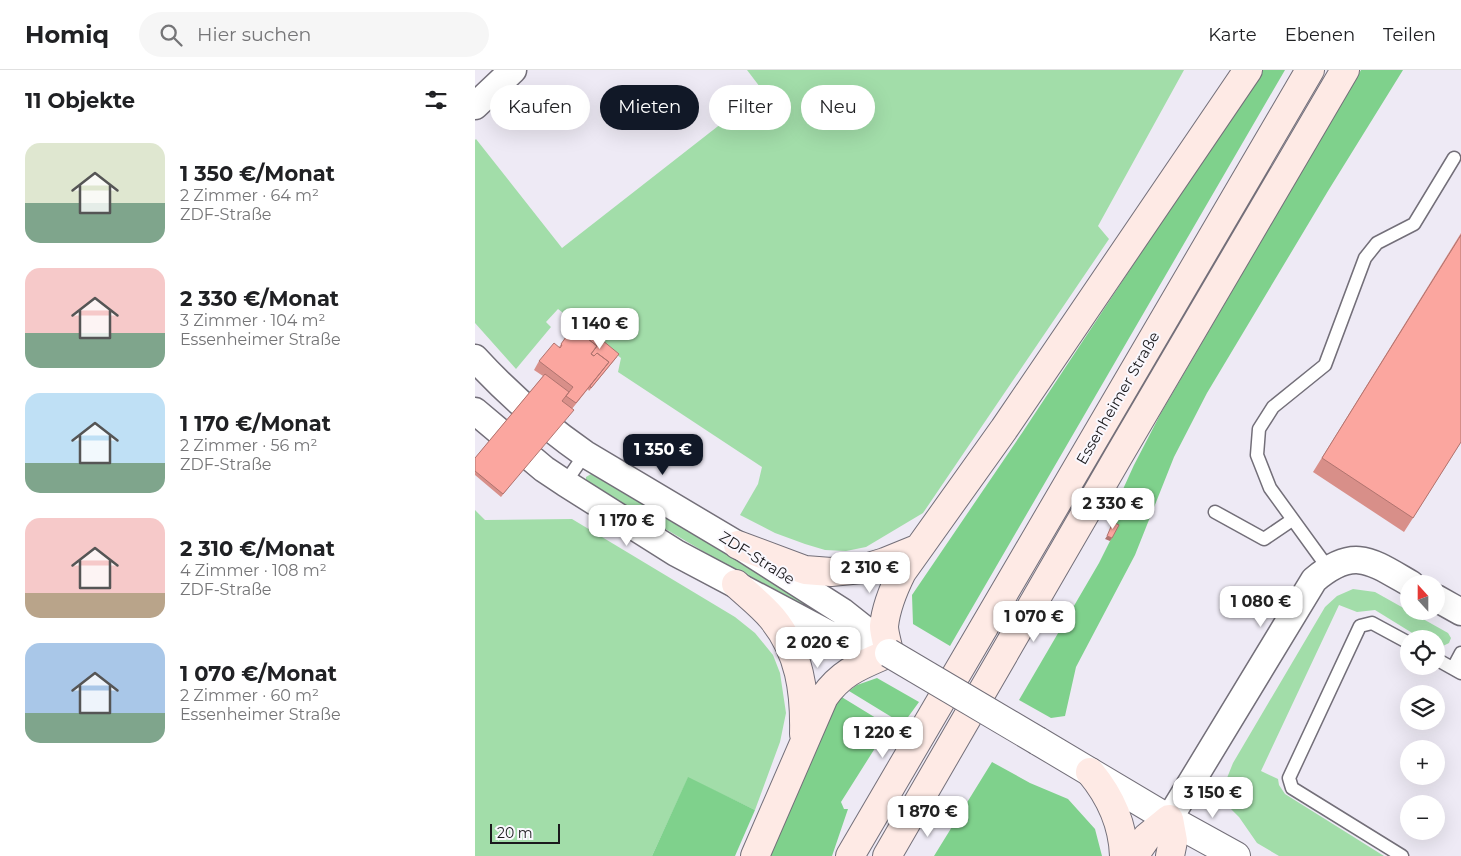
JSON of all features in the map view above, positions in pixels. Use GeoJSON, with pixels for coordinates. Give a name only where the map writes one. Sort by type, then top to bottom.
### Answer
{"type":"FeatureCollection","features":[{"type":"Feature","properties":{"kind":"main road"},"geometry":{"type":"LineString","coordinates":[[755,856],[824,697],[831,686],[851,670],[889,653],[884,627],[888,608],[895,585],[917,549],[1004,429],[1248,70]]}},
{"type":"Feature","properties":{"kind":"main road","name":"Essenheimer Straße"},"geometry":{"type":"LineString","coordinates":[[851,856],[1310,70]]}},
{"type":"Feature","properties":{"kind":"main road","name":"Essenheimer Straße"},"geometry":{"type":"LineString","coordinates":[[887,856],[1345,70]]}},
{"type":"Feature","properties":{"kind":"main road"},"geometry":{"type":"LineString","coordinates":[[738,544],[805,570],[831,572],[862,569],[917,549]]}},
{"type":"Feature","properties":{"kind":"main road"},"geometry":{"type":"LineString","coordinates":[[736,584],[774,620],[791,647],[802,685],[805,710],[804,743]]}},
{"type":"Feature","properties":{"kind":"main road"},"geometry":{"type":"LineString","coordinates":[[1090,772],[1103,787],[1109,799],[1121,836],[1124,856]]}},
{"type":"Feature","properties":{"kind":"main road"},"geometry":{"type":"LineString","coordinates":[[900,856],[915,808]]}},
{"type":"Feature","properties":{"kind":"main road"},"geometry":{"type":"LineString","coordinates":[[1134,856],[1147,837],[1169,819],[1173,841],[1170,856]]}},
{"type":"Feature","properties":{"kind":"street"},"geometry":{"type":"LineString","coordinates":[[475,94],[507,70]]}},
{"type":"Feature","properties":{"kind":"street"},"geometry":{"type":"LineString","coordinates":[[475,106],[513,70]]}},
{"type":"Feature","properties":{"kind":"street","name":"ZDF-Straße"},"geometry":{"type":"LineString","coordinates":[[475,358],[493,378],[540,420],[585,454],[738,544],[843,612],[889,653]]}},
{"type":"Feature","properties":{"kind":"street","name":"ZDF-Straße"},"geometry":{"type":"LineString","coordinates":[[475,411],[565,484],[676,553],[846,642],[889,653]]}},
{"type":"Feature","properties":{"kind":"street"},"geometry":{"type":"LineString","coordinates":[[1169,819],[1314,580],[1328,568],[1348,560],[1361,559],[1373,562],[1400,578]]}},
{"type":"Feature","properties":{"kind":"street"},"geometry":{"type":"LineString","coordinates":[[1445,603],[1461,612]]}},
{"type":"Feature","properties":{"kind":"street"},"geometry":{"type":"LineString","coordinates":[[889,653],[1169,819],[1236,856]]}},
{"type":"Feature","properties":{"kind":"lane"},"geometry":{"type":"LineString","coordinates":[[1328,568],[1271,488],[1257,454],[1259,429],[1273,407],[1325,365],[1365,258],[1377,243],[1414,224],[1454,158]]}},
{"type":"Feature","properties":{"kind":"lane"},"geometry":{"type":"LineString","coordinates":[[565,484],[585,454]]}},
{"type":"Feature","properties":{"kind":"lane"},"geometry":{"type":"LineString","coordinates":[[1215,512],[1264,539],[1293,520]]}},
{"type":"Feature","properties":{"kind":"lane"},"geometry":{"type":"LineString","coordinates":[[1400,638],[1372,622],[1360,626],[1289,778],[1292,788],[1402,856]]}},
{"type":"Feature","properties":{"kind":"lane"},"geometry":{"type":"LineString","coordinates":[[1445,664],[1457,670],[1461,653]]}},
{"type":"Feature","properties":{"kind":"green space"},"geometry":{"type":"Polygon","coordinates":[[[747,70],[1184,70],[1098,226],[1109,239],[923,513],[866,547],[846,551],[825,550],[775,533],[740,515],[758,484],[762,467],[618,372],[621,358],[558,309],[546,322],[551,327],[516,369],[475,323],[476,139],[562,248],[713,130],[791,130],[791,85],[758,85],[747,70]]]}},
{"type":"Feature","properties":{"kind":"green space"},"geometry":{"type":"Polygon","coordinates":[[[1262,70],[1285,70],[950,646],[913,624],[912,595],[1022,433],[1262,70]]]}},
{"type":"Feature","properties":{"kind":"green space"},"geometry":{"type":"Polygon","coordinates":[[[1361,70],[1403,70],[1207,393],[1174,457],[1135,555],[1076,667],[1065,716],[1051,718],[1019,700],[1099,563],[1118,525],[1109,520],[1134,465],[1161,413],[1361,70]]]}},
{"type":"Feature","properties":{"kind":"green space"},"geometry":{"type":"Polygon","coordinates":[[[591,474],[830,613],[833,619],[828,625],[586,482],[586,477],[591,474]]]}},
{"type":"Feature","properties":{"kind":"green space"},"geometry":{"type":"Polygon","coordinates":[[[475,510],[485,520],[572,519],[735,617],[755,633],[773,655],[780,673],[786,713],[780,742],[755,810],[688,778],[652,856],[475,856],[475,510]]]}},
{"type":"Feature","properties":{"kind":"green space"},"geometry":{"type":"Polygon","coordinates":[[[1353,589],[1375,592],[1400,606],[1400,620],[1425,620],[1443,630],[1407,630],[1375,610],[1357,612],[1339,605],[1261,771],[1278,779],[1279,785],[1285,794],[1384,856],[1279,856],[1257,843],[1239,817],[1230,808],[1224,795],[1227,778],[1233,763],[1325,607],[1337,596],[1353,589]]]}},
{"type":"Feature","properties":{"kind":"green space"},"geometry":{"type":"Polygon","coordinates":[[[1445,631],[1451,638],[1449,643],[1445,645],[1445,631]]]}},
{"type":"Feature","properties":{"kind":"green space"},"geometry":{"type":"Polygon","coordinates":[[[877,678],[919,702],[903,724],[849,691],[857,685],[877,678]]]}},
{"type":"Feature","properties":{"kind":"green space"},"geometry":{"type":"Polygon","coordinates":[[[840,696],[889,726],[841,802],[844,809],[848,809],[832,856],[769,856],[799,785],[840,696]]]}},
{"type":"Feature","properties":{"kind":"green space"},"geometry":{"type":"Polygon","coordinates":[[[992,762],[1030,783],[1068,799],[1095,829],[1102,856],[934,856],[992,762]]]}},
{"type":"Feature","properties":{"kind":"green space"},"geometry":{"type":"Polygon","coordinates":[[[688,777],[755,810],[735,856],[652,856],[688,777]]]}},
{"type":"Feature","properties":{"kind":"building"},"geometry":{"type":"Polygon","coordinates":[[[1461,235],[1461,442],[1413,518],[1322,458],[1461,235]]]}},
{"type":"Feature","properties":{"kind":"building"},"geometry":{"type":"Polygon","coordinates":[[[585,326],[619,354],[591,388],[590,386],[609,362],[597,353],[594,356],[591,354],[597,346],[579,332],[585,326]]]}},
{"type":"Feature","properties":{"kind":"building"},"geometry":{"type":"Polygon","coordinates":[[[573,327],[597,346],[591,354],[594,356],[597,353],[609,362],[576,403],[566,396],[573,387],[539,361],[554,343],[560,348],[573,327]]]}},
{"type":"Feature","properties":{"kind":"building"},"geometry":{"type":"Polygon","coordinates":[[[545,374],[569,392],[562,401],[574,410],[503,494],[475,471],[475,458],[545,374]]]}},
{"type":"Feature","properties":{"kind":"building"},"geometry":{"type":"Polygon","coordinates":[[[1113,522],[1119,525],[1112,538],[1107,536],[1113,522]]]}}]}
